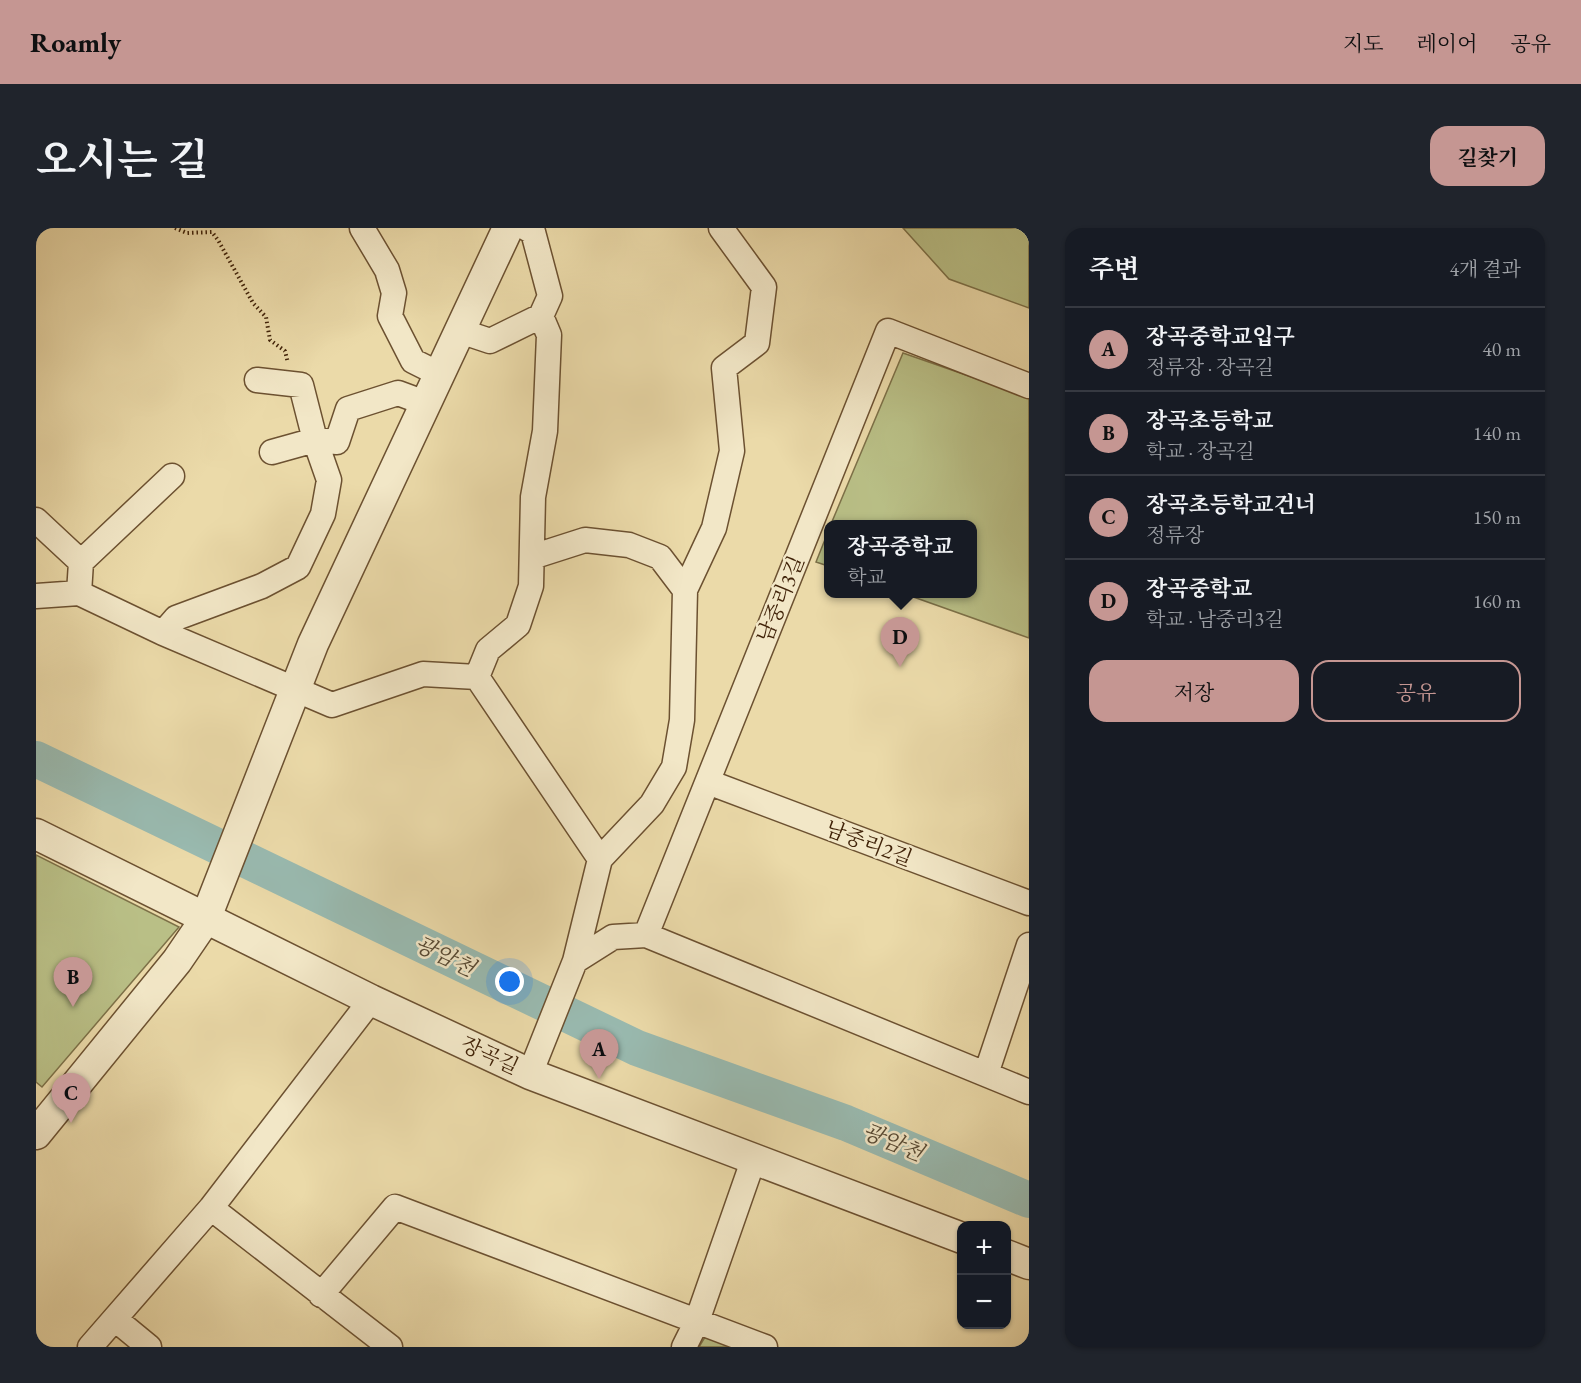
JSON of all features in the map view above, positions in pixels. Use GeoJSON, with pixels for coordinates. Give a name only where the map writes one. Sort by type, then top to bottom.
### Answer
{"type":"FeatureCollection","features":[{"type":"Feature","properties":{"kind":"street"},"geometry":{"type":"LineString","coordinates":[[362,228],[387,270],[394,293],[390,316],[413,361],[439,374]]}},
{"type":"Feature","properties":{"kind":"street"},"geometry":{"type":"LineString","coordinates":[[36,1134],[177,961],[205,920],[313,645],[508,228]]}},
{"type":"Feature","properties":{"kind":"street"},"geometry":{"type":"LineString","coordinates":[[460,331],[490,340],[541,316],[550,296],[533,232],[526,228]]}},
{"type":"Feature","properties":{"kind":"street"},"geometry":{"type":"LineString","coordinates":[[530,1074],[576,961],[600,859],[652,804],[674,767],[682,720],[685,590],[714,528],[732,451],[724,368],[757,343],[764,287],[721,228]]}},
{"type":"Feature","properties":{"kind":"street"},"geometry":{"type":"LineString","coordinates":[[477,677],[488,650],[518,625],[531,586],[533,497],[545,431],[549,335],[541,316]]}},
{"type":"Feature","properties":{"kind":"street","name":"남중리3길"},"geometry":{"type":"LineString","coordinates":[[646,935],[888,331],[1029,386]]}},
{"type":"Feature","properties":{"kind":"street"},"geometry":{"type":"LineString","coordinates":[[163,633],[176,618],[262,586],[298,567],[323,514],[329,480],[315,440],[301,384],[257,380]]}},
{"type":"Feature","properties":{"kind":"street"},"geometry":{"type":"LineString","coordinates":[[272,452],[315,440],[337,442],[348,409],[398,393],[425,403]]}},
{"type":"Feature","properties":{"kind":"street"},"geometry":{"type":"LineString","coordinates":[[79,593],[81,562],[172,476]]}},
{"type":"Feature","properties":{"kind":"street"},"geometry":{"type":"LineString","coordinates":[[36,520],[81,562]]}},
{"type":"Feature","properties":{"kind":"street"},"geometry":{"type":"LineString","coordinates":[[532,556],[585,540],[629,544],[660,557],[685,590]]}},
{"type":"Feature","properties":{"kind":"street"},"geometry":{"type":"LineString","coordinates":[[36,596],[79,593],[163,633],[332,705],[423,674],[477,677]]}},
{"type":"Feature","properties":{"kind":"street"},"geometry":{"type":"LineString","coordinates":[[477,677],[600,859]]}},
{"type":"Feature","properties":{"kind":"street","name":"남중리2길"},"geometry":{"type":"LineString","coordinates":[[708,782],[1029,903]]}},
{"type":"Feature","properties":{"kind":"street","name":"장곡길"},"geometry":{"type":"LineString","coordinates":[[36,834],[205,920],[530,1074],[957,1236]]}},
{"type":"Feature","properties":{"kind":"street"},"geometry":{"type":"LineString","coordinates":[[576,961],[613,937],[646,935],[1029,1092]]}},
{"type":"Feature","properties":{"kind":"street"},"geometry":{"type":"LineString","coordinates":[[986,1074],[1029,945]]}},
{"type":"Feature","properties":{"kind":"street"},"geometry":{"type":"LineString","coordinates":[[90,1347],[211,1208],[371,1000]]}},
{"type":"Feature","properties":{"kind":"street"},"geometry":{"type":"LineString","coordinates":[[684,1347],[697,1321],[754,1158]]}},
{"type":"Feature","properties":{"kind":"street"},"geometry":{"type":"LineString","coordinates":[[321,1295],[396,1207],[765,1347]]}},
{"type":"Feature","properties":{"kind":"street"},"geometry":{"type":"LineString","coordinates":[[211,1208],[390,1347]]}},
{"type":"Feature","properties":{"kind":"street"},"geometry":{"type":"LineString","coordinates":[[1011,1257],[1029,1264]]}},
{"type":"Feature","properties":{"kind":"street"},"geometry":{"type":"LineString","coordinates":[[115,1319],[149,1347]]}},
{"type":"Feature","properties":{"kind":"path"},"geometry":{"type":"LineString","coordinates":[[175,228],[187,233],[212,232],[253,303],[266,317],[270,340],[285,351],[294,384]]}},
{"type":"Feature","properties":{"kind":"green space"},"geometry":{"type":"Polygon","coordinates":[[[903,228],[1029,228],[1029,308],[949,279],[903,228]]]}},
{"type":"Feature","properties":{"kind":"green space"},"geometry":{"type":"Polygon","coordinates":[[[903,353],[1029,397],[1029,638],[916,598],[977,598],[977,520],[833,520],[903,353]]]}},
{"type":"Feature","properties":{"kind":"green space"},"geometry":{"type":"Polygon","coordinates":[[[824,542],[824,565],[816,562],[824,542]]]}},
{"type":"Feature","properties":{"kind":"green space"},"geometry":{"type":"Polygon","coordinates":[[[36,855],[179,927],[42,1087],[36,1082],[36,855]]]}},
{"type":"Feature","properties":{"kind":"green space"},"geometry":{"type":"Polygon","coordinates":[[[705,1337],[732,1347],[699,1347],[705,1337]]]}},
{"type":"Feature","properties":{"kind":"waterway","name":"광암천"},"geometry":{"type":"LineString","coordinates":[[36,759],[637,1048],[846,1123],[1029,1200]]}},
{"type":"Feature","properties":{"kind":"place","name":"장곡중학교"},"geometry":{"type":"Point","coordinates":[900,667]}},
{"type":"Feature","properties":{"kind":"place","name":"장곡초등학교"},"geometry":{"type":"Point","coordinates":[73,1007]}},
{"type":"Feature","properties":{"kind":"place","name":"장곡중학교입구"},"geometry":{"type":"Point","coordinates":[599,1079]}},
{"type":"Feature","properties":{"kind":"place","name":"장곡초등학교건너"},"geometry":{"type":"Point","coordinates":[71,1123]}}]}
